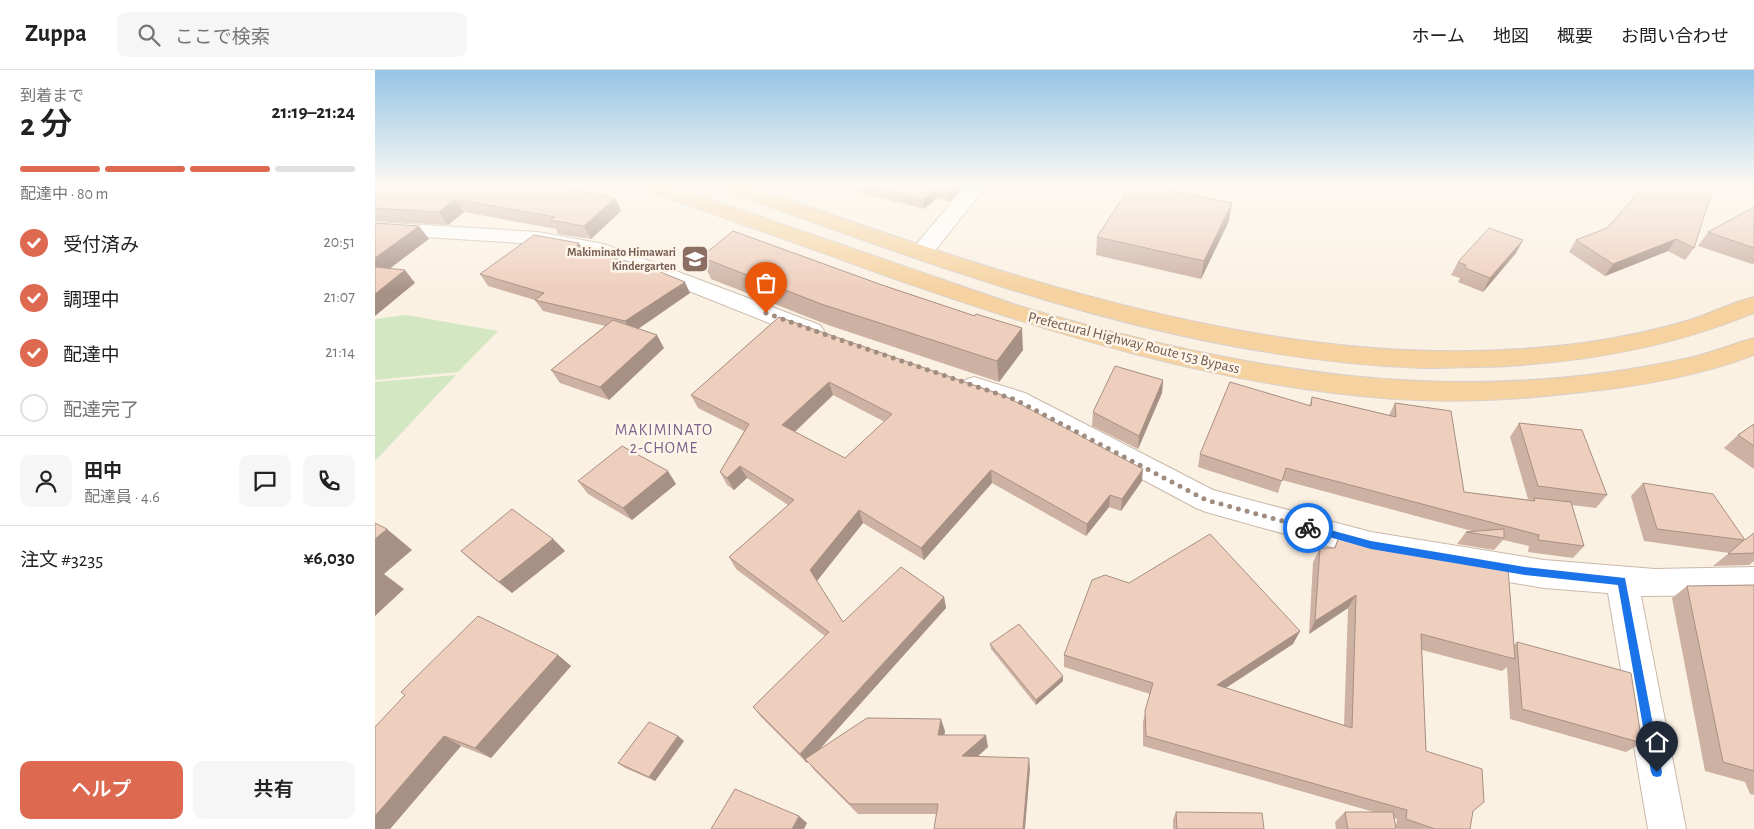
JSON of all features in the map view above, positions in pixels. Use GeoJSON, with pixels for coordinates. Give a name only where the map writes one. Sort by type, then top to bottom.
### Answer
{"type":"FeatureCollection","features":[{"type":"Feature","properties":{"kind":"main road","name":"Prefectural Highway Route 153 Bypass"},"geometry":{"type":"LineString","coordinates":[[751,220],[1055,325],[1170,355],[1288,378],[1397,390],[1529,389],[1615,380],[1669,370],[1722,357],[1754,346]]}},
{"type":"Feature","properties":{"kind":"main road","name":"Prefectural Highway Route 153 Bypass"},"geometry":{"type":"LineString","coordinates":[[830,220],[1031,288],[1137,317],[1233,337],[1347,355],[1394,359],[1477,360],[1594,350],[1688,329],[1754,304]]}},
{"type":"Feature","properties":{"kind":"street"},"geometry":{"type":"LineString","coordinates":[[921,252],[947,220]]}},
{"type":"Feature","properties":{"kind":"street"},"geometry":{"type":"LineString","coordinates":[[375,228],[538,238],[603,250],[838,340]]}},
{"type":"Feature","properties":{"kind":"street"},"geometry":{"type":"LineString","coordinates":[[950,378],[1016,400],[1206,500],[1371,545],[1544,574],[1655,583],[1754,581]]}},
{"type":"Feature","properties":{"kind":"street"},"geometry":{"type":"LineString","coordinates":[[1622,581],[1667,829]]}},
{"type":"Feature","properties":{"kind":"green space"},"geometry":{"type":"Polygon","coordinates":[[[406,315],[498,331],[458,372],[375,380],[375,319],[406,315]]]}},
{"type":"Feature","properties":{"kind":"green space"},"geometry":{"type":"Polygon","coordinates":[[[456,375],[375,461],[375,382],[456,375]]]}},
{"type":"Feature","properties":{"kind":"building"},"geometry":{"type":"Polygon","coordinates":[[[552,220],[590,220],[584,226],[552,220]]]}},
{"type":"Feature","properties":{"kind":"building"},"geometry":{"type":"Polygon","coordinates":[[[1108,220],[1224,220],[1204,261],[1097,237],[1108,220]]]}},
{"type":"Feature","properties":{"kind":"building"},"geometry":{"type":"Polygon","coordinates":[[[1614,220],[1703,220],[1694,248],[1676,239],[1613,264],[1576,240],[1607,228],[1614,220]]]}},
{"type":"Feature","properties":{"kind":"building"},"geometry":{"type":"Polygon","coordinates":[[[1729,220],[1754,220],[1754,248],[1708,232],[1729,220]]]}},
{"type":"Feature","properties":{"kind":"building"},"geometry":{"type":"Polygon","coordinates":[[[375,223],[419,226],[375,258],[375,223]]]}},
{"type":"Feature","properties":{"kind":"building"},"geometry":{"type":"Polygon","coordinates":[[[1489,228],[1523,240],[1490,278],[1465,268],[1466,265],[1458,262],[1489,228]]]}},
{"type":"Feature","properties":{"kind":"building"},"geometry":{"type":"Polygon","coordinates":[[[733,231],[882,285],[975,316],[976,314],[1022,328],[997,361],[821,304],[701,257],[733,231]]]}},
{"type":"Feature","properties":{"kind":"building"},"geometry":{"type":"Polygon","coordinates":[[[534,235],[579,243],[573,248],[646,266],[685,282],[625,321],[535,300],[544,293],[480,274],[534,235]]]}},
{"type":"Feature","properties":{"kind":"building"},"geometry":{"type":"Polygon","coordinates":[[[375,267],[405,270],[375,294],[375,267]]]}},
{"type":"Feature","properties":{"kind":"building"},"geometry":{"type":"Polygon","coordinates":[[[779,317],[1005,396],[1143,469],[1122,499],[1110,495],[1087,524],[991,470],[921,548],[859,510],[810,570],[843,622],[901,567],[944,597],[800,754],[753,707],[829,632],[729,557],[794,500],[740,466],[727,478],[720,472],[749,424],[691,395],[779,317]],[[829,382],[782,425],[845,458],[892,414],[829,382]]]}},
{"type":"Feature","properties":{"kind":"building"},"geometry":{"type":"Polygon","coordinates":[[[613,320],[657,335],[600,387],[551,370],[613,320]]]}},
{"type":"Feature","properties":{"kind":"building"},"geometry":{"type":"Polygon","coordinates":[[[1115,366],[1163,380],[1139,436],[1093,412],[1115,366]]]}},
{"type":"Feature","properties":{"kind":"building"},"geometry":{"type":"Polygon","coordinates":[[[1230,382],[1311,406],[1312,397],[1396,417],[1395,403],[1451,411],[1464,492],[1535,501],[1534,498],[1571,502],[1584,546],[1538,540],[1539,535],[1286,468],[1282,481],[1200,454],[1230,382]]]}},
{"type":"Feature","properties":{"kind":"building"},"geometry":{"type":"Polygon","coordinates":[[[1519,423],[1582,430],[1607,495],[1538,486],[1519,423]]]}},
{"type":"Feature","properties":{"kind":"building"},"geometry":{"type":"Polygon","coordinates":[[[1754,424],[1754,446],[1738,435],[1754,424]]]}},
{"type":"Feature","properties":{"kind":"building"},"geometry":{"type":"Polygon","coordinates":[[[622,446],[668,471],[623,508],[578,481],[622,446]]]}},
{"type":"Feature","properties":{"kind":"building"},"geometry":{"type":"Polygon","coordinates":[[[1643,483],[1713,494],[1745,540],[1754,533],[1754,553],[1728,554],[1744,540],[1657,529],[1643,483]]]}},
{"type":"Feature","properties":{"kind":"building"},"geometry":{"type":"Polygon","coordinates":[[[512,509],[553,539],[499,582],[461,551],[512,509]]]}},
{"type":"Feature","properties":{"kind":"building"},"geometry":{"type":"Polygon","coordinates":[[[375,523],[387,529],[375,539],[375,523]]]}},
{"type":"Feature","properties":{"kind":"building"},"geometry":{"type":"Polygon","coordinates":[[[1504,529],[1504,538],[1466,532],[1504,529]]]}},
{"type":"Feature","properties":{"kind":"building"},"geometry":{"type":"Polygon","coordinates":[[[1210,534],[1300,631],[1217,685],[1352,728],[1356,595],[1315,621],[1320,548],[1335,548],[1339,537],[1345,537],[1379,546],[1508,568],[1515,659],[1421,634],[1426,751],[1482,769],[1484,802],[1473,811],[1470,829],[1435,829],[1406,819],[1407,810],[1146,736],[1145,711],[1153,683],[1064,655],[1092,580],[1105,575],[1129,583],[1210,534]]]}},
{"type":"Feature","properties":{"kind":"building"},"geometry":{"type":"Polygon","coordinates":[[[1754,585],[1754,771],[1723,762],[1687,586],[1754,585]]]}},
{"type":"Feature","properties":{"kind":"building"},"geometry":{"type":"Polygon","coordinates":[[[478,616],[558,655],[475,748],[444,736],[375,816],[375,727],[405,695],[401,692],[478,616]]]}},
{"type":"Feature","properties":{"kind":"building"},"geometry":{"type":"Polygon","coordinates":[[[1019,624],[1063,676],[1036,700],[990,644],[1019,624]]]}},
{"type":"Feature","properties":{"kind":"building"},"geometry":{"type":"Polygon","coordinates":[[[1517,642],[1631,673],[1642,743],[1522,709],[1517,642]]]}},
{"type":"Feature","properties":{"kind":"building"},"geometry":{"type":"Polygon","coordinates":[[[867,718],[941,719],[938,735],[986,735],[962,756],[1029,758],[1023,829],[934,829],[938,804],[850,804],[805,759],[867,718]]]}},
{"type":"Feature","properties":{"kind":"building"},"geometry":{"type":"Polygon","coordinates":[[[649,722],[678,736],[649,777],[618,763],[649,722]]]}},
{"type":"Feature","properties":{"kind":"building"},"geometry":{"type":"Polygon","coordinates":[[[735,789],[799,816],[792,829],[711,829],[735,789]]]}},
{"type":"Feature","properties":{"kind":"building"},"geometry":{"type":"Polygon","coordinates":[[[1176,812],[1262,813],[1264,829],[1177,829],[1176,812]]]}},
{"type":"Feature","properties":{"kind":"building"},"geometry":{"type":"Polygon","coordinates":[[[1345,812],[1393,812],[1396,829],[1348,829],[1345,812]]]}},
{"type":"Feature","properties":{"kind":"way so far"},"geometry":{"type":"LineString","coordinates":[[766,313],[1016,400],[1206,500],[1308,528]]}},
{"type":"Feature","properties":{"kind":"place","name":"Makiminato Himawari Kindergarten"},"geometry":{"type":"Point","coordinates":[695,259]}},
{"type":"Feature","properties":{"kind":"district","name":"MAKIMINATO 2-CHOME"},"geometry":{"type":"Point","coordinates":[664,439]}},
{"type":"Feature","properties":{"kind":"route"},"geometry":{"type":"LineString","coordinates":[[1308,528],[1371,545],[1525,571],[1622,581],[1657,772]]}}]}
